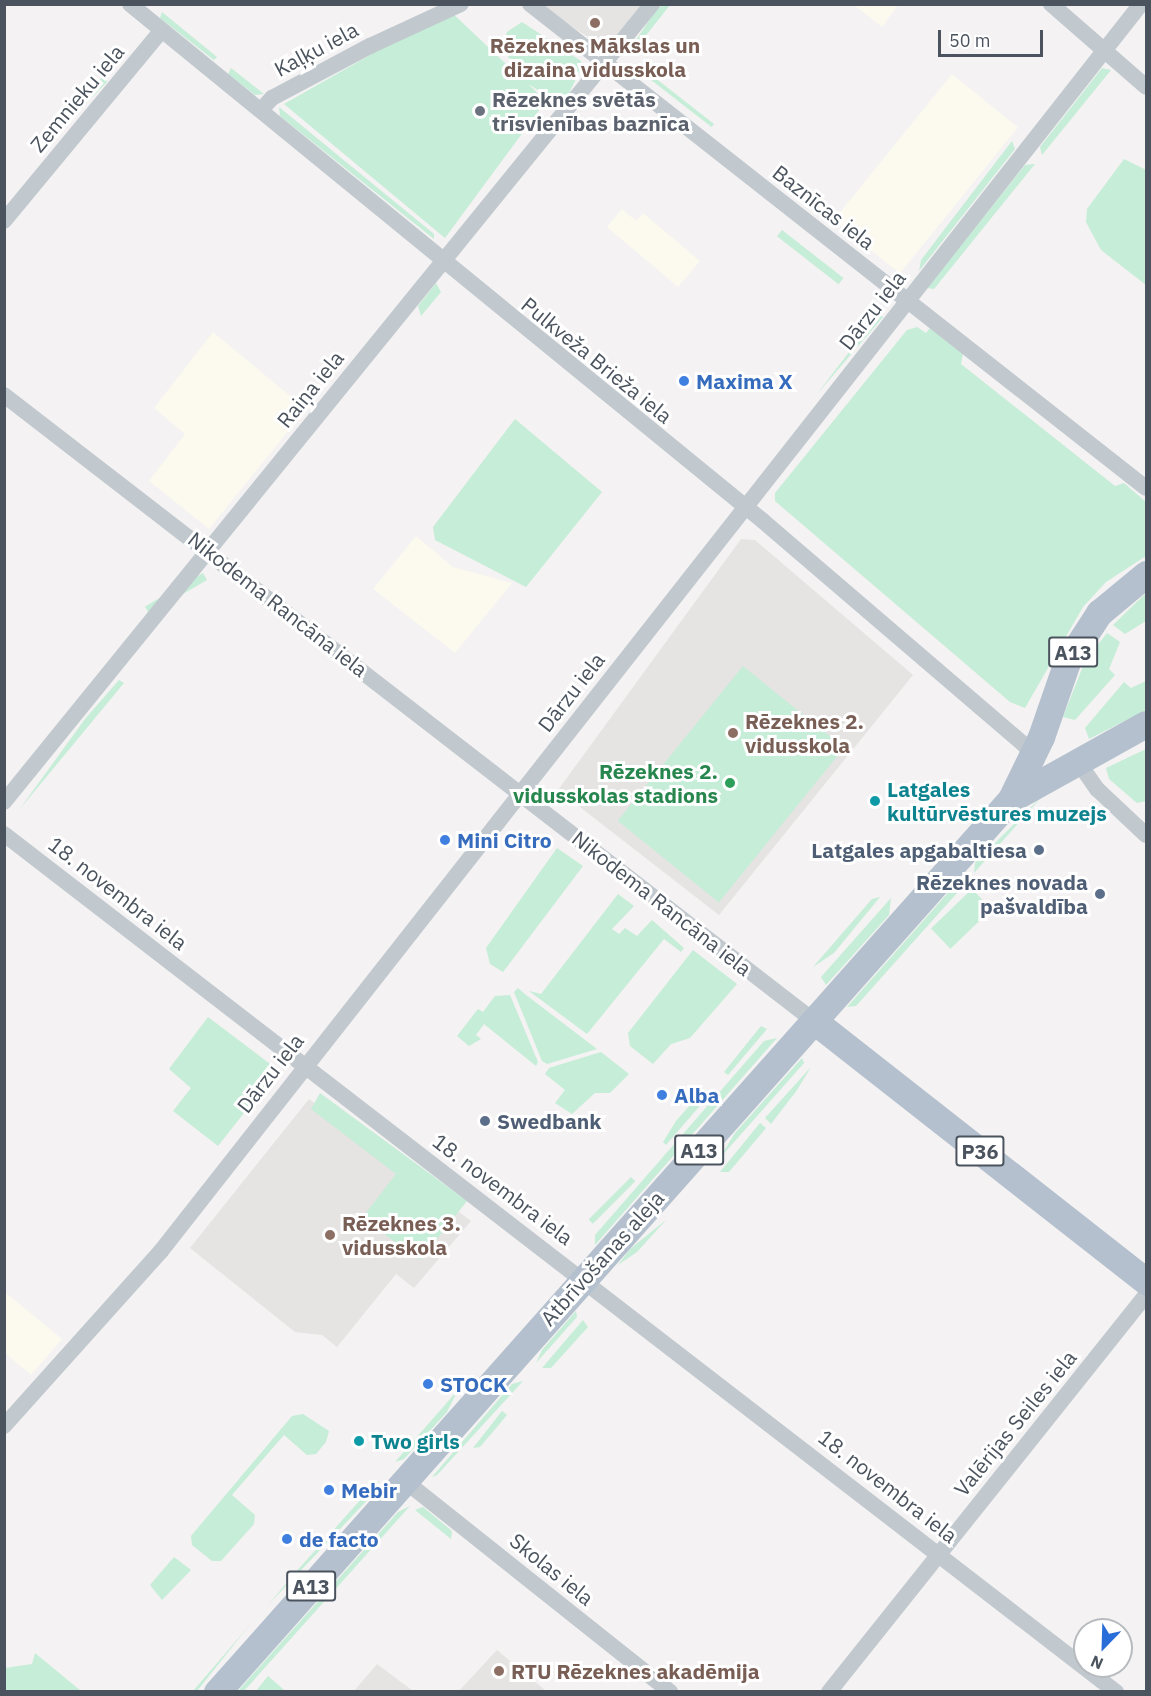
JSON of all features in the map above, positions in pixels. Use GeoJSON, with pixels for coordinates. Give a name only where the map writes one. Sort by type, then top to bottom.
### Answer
{"type":"FeatureCollection","features":[{"type":"Feature","properties":{"kind":"main road","name":"Atbrīvošanas aleja"},"geometry":{"type":"LineString","coordinates":[[217,1692],[1011,799],[1034,753],[1055,686],[1089,627],[1146,574]]}},
{"type":"Feature","properties":{"kind":"main road"},"geometry":{"type":"LineString","coordinates":[[1046,719],[1060,745],[1076,759]]}},
{"type":"Feature","properties":{"kind":"main road","name":"Atbrīvošanas aleja"},"geometry":{"type":"LineString","coordinates":[[1011,799],[1076,759],[1146,724]]}},
{"type":"Feature","properties":{"kind":"main road","name":"Nikodema Rancāna iela"},"geometry":{"type":"LineString","coordinates":[[814,1021],[1146,1281]]}},
{"type":"Feature","properties":{"kind":"street","name":"Kaļķu iela"},"geometry":{"type":"LineString","coordinates":[[262,109],[272,98],[369,46],[461,4]]}},
{"type":"Feature","properties":{"kind":"street","name":"Baznīcas iela"},"geometry":{"type":"LineString","coordinates":[[530,4],[1146,488]]}},
{"type":"Feature","properties":{"kind":"street","name":"Raiņa iela"},"geometry":{"type":"LineString","coordinates":[[4,802],[652,4]]}},
{"type":"Feature","properties":{"kind":"street"},"geometry":{"type":"LineString","coordinates":[[1051,4],[1146,87]]}},
{"type":"Feature","properties":{"kind":"street","name":"Dārzu iela"},"geometry":{"type":"LineString","coordinates":[[4,1426],[161,1251],[744,506],[1141,4]]}},
{"type":"Feature","properties":{"kind":"street","name":"Pulkveža Brieža iela"},"geometry":{"type":"LineString","coordinates":[[132,5],[161,31],[262,109],[442,261],[744,506],[1034,753]]}},
{"type":"Feature","properties":{"kind":"street","name":"Zemnieku iela"},"geometry":{"type":"LineString","coordinates":[[4,220],[161,31]]}},
{"type":"Feature","properties":{"kind":"street","name":"Nikodema Rancāna iela"},"geometry":{"type":"LineString","coordinates":[[4,395],[522,792],[814,1021]]}},
{"type":"Feature","properties":{"kind":"street"},"geometry":{"type":"LineString","coordinates":[[1076,759],[1097,789],[1144,829]]}},
{"type":"Feature","properties":{"kind":"street","name":"18. novembra iela"},"geometry":{"type":"LineString","coordinates":[[4,834],[584,1279],[1116,1692]]}},
{"type":"Feature","properties":{"kind":"street","name":"Valērijas Seiles iela"},"geometry":{"type":"LineString","coordinates":[[829,1692],[1146,1295]]}},
{"type":"Feature","properties":{"kind":"street","name":"Skolas iela"},"geometry":{"type":"LineString","coordinates":[[405,1481],[670,1692]]}},
{"type":"Feature","properties":{"kind":"shaded area","name":"Rēzeknes Mākslas un dizaina vidusskola"},"geometry":{"type":"Polygon","coordinates":[[[537,5],[642,5],[609,44],[601,45],[537,5]]]}},
{"type":"Feature","properties":{"kind":"shaded area"},"geometry":{"type":"Polygon","coordinates":[[[854,5],[898,5],[882,27],[854,5]]]}},
{"type":"Feature","properties":{"kind":"shaded area"},"geometry":{"type":"Polygon","coordinates":[[[952,74],[1018,127],[900,274],[834,220],[952,74]]]}},
{"type":"Feature","properties":{"kind":"shaded area"},"geometry":{"type":"Polygon","coordinates":[[[622,209],[636,221],[643,213],[700,261],[678,287],[607,227],[622,209]]]}},
{"type":"Feature","properties":{"kind":"shaded area"},"geometry":{"type":"Polygon","coordinates":[[[213,332],[306,409],[209,529],[149,481],[185,434],[154,408],[213,332]]]}},
{"type":"Feature","properties":{"kind":"shaded area"},"geometry":{"type":"Polygon","coordinates":[[[416,536],[453,567],[512,583],[455,653],[373,589],[416,536]]]}},
{"type":"Feature","properties":{"kind":"shaded area","name":"Rēzeknes 2. vidusskola"},"geometry":{"type":"Polygon","coordinates":[[[741,539],[755,540],[913,675],[719,915],[558,790],[741,539]]]}},
{"type":"Feature","properties":{"kind":"shaded area","name":"Rēzeknes 3. vidusskola"},"geometry":{"type":"Polygon","coordinates":[[[309,1099],[471,1221],[414,1288],[396,1274],[337,1347],[322,1335],[295,1332],[190,1248],[309,1099]]]}},
{"type":"Feature","properties":{"kind":"shaded area"},"geometry":{"type":"Polygon","coordinates":[[[5,1292],[62,1339],[31,1375],[5,1353],[5,1292]]]}},
{"type":"Feature","properties":{"kind":"shaded area","name":"RTU Rēzeknes akadēmija"},"geometry":{"type":"Polygon","coordinates":[[[497,1650],[546,1691],[459,1691],[497,1650]]]}},
{"type":"Feature","properties":{"kind":"shaded area"},"geometry":{"type":"Polygon","coordinates":[[[377,1664],[413,1691],[354,1691],[377,1664]]]}},
{"type":"Feature","properties":{"kind":"green space"},"geometry":{"type":"Polygon","coordinates":[[[670,5],[636,48],[630,49],[658,7],[670,5]]]}},
{"type":"Feature","properties":{"kind":"green space"},"geometry":{"type":"Polygon","coordinates":[[[449,10],[522,79],[501,45],[507,32],[522,22],[581,61],[581,69],[569,93],[558,102],[528,84],[546,101],[445,238],[284,104],[449,10]]]}},
{"type":"Feature","properties":{"kind":"green space"},"geometry":{"type":"Polygon","coordinates":[[[162,12],[217,57],[214,60],[160,18],[162,12]]]}},
{"type":"Feature","properties":{"kind":"green space"},"geometry":{"type":"Polygon","coordinates":[[[636,63],[714,124],[712,127],[634,66],[636,63]]]}},
{"type":"Feature","properties":{"kind":"green space"},"geometry":{"type":"Polygon","coordinates":[[[231,68],[264,94],[255,95],[228,74],[231,68]]]}},
{"type":"Feature","properties":{"kind":"green space"},"geometry":{"type":"Polygon","coordinates":[[[1102,68],[1111,70],[1042,155],[1040,147],[1102,68]]]}},
{"type":"Feature","properties":{"kind":"green space"},"geometry":{"type":"Polygon","coordinates":[[[104,73],[107,82],[76,114],[87,101],[104,73]]]}},
{"type":"Feature","properties":{"kind":"green space"},"geometry":{"type":"Polygon","coordinates":[[[279,107],[434,234],[434,239],[280,116],[279,107]]]}},
{"type":"Feature","properties":{"kind":"green space"},"geometry":{"type":"Polygon","coordinates":[[[1012,141],[1015,149],[919,271],[921,260],[1012,141]]]}},
{"type":"Feature","properties":{"kind":"green space"},"geometry":{"type":"Polygon","coordinates":[[[1124,159],[1146,170],[1146,285],[1101,250],[1086,222],[1087,209],[1124,159]]]}},
{"type":"Feature","properties":{"kind":"green space"},"geometry":{"type":"Polygon","coordinates":[[[1035,164],[934,289],[927,288],[1025,165],[1035,164]]]}},
{"type":"Feature","properties":{"kind":"green space"},"geometry":{"type":"Polygon","coordinates":[[[782,230],[843,278],[839,284],[777,236],[782,230]]]}},
{"type":"Feature","properties":{"kind":"green space"},"geometry":{"type":"Polygon","coordinates":[[[436,283],[441,292],[421,316],[418,306],[436,283]]]}},
{"type":"Feature","properties":{"kind":"green space"},"geometry":{"type":"Polygon","coordinates":[[[879,313],[883,317],[817,394],[879,313]]]}},
{"type":"Feature","properties":{"kind":"green space"},"geometry":{"type":"Polygon","coordinates":[[[917,327],[926,333],[930,328],[963,354],[961,364],[1115,486],[1124,483],[1146,502],[1146,556],[1106,582],[1083,607],[1025,708],[1010,702],[775,501],[775,493],[907,330],[917,327]]]}},
{"type":"Feature","properties":{"kind":"green space"},"geometry":{"type":"Polygon","coordinates":[[[515,419],[602,492],[526,587],[435,540],[433,527],[515,419]]]}},
{"type":"Feature","properties":{"kind":"green space"},"geometry":{"type":"Polygon","coordinates":[[[203,573],[207,580],[149,613],[145,606],[203,573]]]}},
{"type":"Feature","properties":{"kind":"green space"},"geometry":{"type":"Polygon","coordinates":[[[1146,593],[1146,621],[1125,634],[1113,625],[1146,593]]]}},
{"type":"Feature","properties":{"kind":"green space"},"geometry":{"type":"Polygon","coordinates":[[[1107,633],[1120,642],[1109,669],[1115,675],[1075,720],[1063,717],[1085,661],[1107,633]]]}},
{"type":"Feature","properties":{"kind":"green space","name":"Rēzeknes 2. vidusskolas stadions"},"geometry":{"type":"Polygon","coordinates":[[[743,666],[844,748],[719,902],[618,821],[743,666]]]}},
{"type":"Feature","properties":{"kind":"green space"},"geometry":{"type":"Polygon","coordinates":[[[119,680],[124,683],[19,810],[85,719],[119,680]]]}},
{"type":"Feature","properties":{"kind":"green space"},"geometry":{"type":"Polygon","coordinates":[[[1146,681],[1146,710],[1089,739],[1085,728],[1124,682],[1131,688],[1146,681]]]}},
{"type":"Feature","properties":{"kind":"green space"},"geometry":{"type":"Polygon","coordinates":[[[1146,749],[1146,801],[1137,803],[1109,779],[1106,768],[1146,749]]]}},
{"type":"Feature","properties":{"kind":"green space"},"geometry":{"type":"Polygon","coordinates":[[[1045,793],[974,873],[975,863],[1045,793]]]}},
{"type":"Feature","properties":{"kind":"green space"},"geometry":{"type":"Polygon","coordinates":[[[557,848],[583,866],[503,972],[490,964],[486,948],[557,848]]]}},
{"type":"Feature","properties":{"kind":"green space"},"geometry":{"type":"Polygon","coordinates":[[[965,884],[856,1006],[847,1007],[954,886],[965,884]]]}},
{"type":"Feature","properties":{"kind":"green space"},"geometry":{"type":"Polygon","coordinates":[[[972,889],[991,909],[950,949],[931,929],[972,889]]]}},
{"type":"Feature","properties":{"kind":"green space"},"geometry":{"type":"Polygon","coordinates":[[[618,894],[634,906],[612,929],[619,934],[625,928],[637,936],[652,920],[684,948],[681,952],[664,939],[587,1034],[529,991],[541,994],[618,894]]]}},
{"type":"Feature","properties":{"kind":"green space"},"geometry":{"type":"Polygon","coordinates":[[[880,897],[834,953],[813,967],[872,899],[880,897]]]}},
{"type":"Feature","properties":{"kind":"green space"},"geometry":{"type":"Polygon","coordinates":[[[891,898],[889,915],[826,985],[821,977],[891,898]]]}},
{"type":"Feature","properties":{"kind":"green space"},"geometry":{"type":"Polygon","coordinates":[[[693,950],[737,984],[690,1038],[671,1044],[653,1064],[630,1046],[628,1033],[693,950]]]}},
{"type":"Feature","properties":{"kind":"green space"},"geometry":{"type":"Polygon","coordinates":[[[518,988],[597,1049],[547,1064],[542,1061],[514,992],[518,988]]]}},
{"type":"Feature","properties":{"kind":"green space"},"geometry":{"type":"Polygon","coordinates":[[[510,995],[538,1062],[536,1066],[484,1024],[476,1035],[481,1039],[469,1046],[457,1036],[478,1009],[483,1012],[495,996],[510,995]]]}},
{"type":"Feature","properties":{"kind":"green space"},"geometry":{"type":"Polygon","coordinates":[[[208,1017],[278,1070],[218,1146],[173,1111],[191,1088],[169,1069],[208,1017]]]}},
{"type":"Feature","properties":{"kind":"green space"},"geometry":{"type":"Polygon","coordinates":[[[761,1026],[767,1029],[728,1075],[724,1072],[761,1026]]]}},
{"type":"Feature","properties":{"kind":"green space"},"geometry":{"type":"Polygon","coordinates":[[[777,1038],[595,1245],[595,1235],[764,1041],[777,1038]]]}},
{"type":"Feature","properties":{"kind":"green space"},"geometry":{"type":"Polygon","coordinates":[[[601,1052],[629,1074],[610,1093],[595,1093],[572,1114],[555,1103],[565,1090],[545,1074],[549,1068],[601,1052]]]}},
{"type":"Feature","properties":{"kind":"green space"},"geometry":{"type":"Polygon","coordinates":[[[802,1058],[804,1063],[719,1159],[735,1133],[802,1058]]]}},
{"type":"Feature","properties":{"kind":"green space"},"geometry":{"type":"Polygon","coordinates":[[[811,1067],[797,1090],[771,1124],[765,1118],[811,1067]]]}},
{"type":"Feature","properties":{"kind":"green space"},"geometry":{"type":"Polygon","coordinates":[[[320,1093],[467,1201],[420,1260],[362,1218],[396,1174],[311,1109],[320,1093]]]}},
{"type":"Feature","properties":{"kind":"green space"},"geometry":{"type":"Polygon","coordinates":[[[698,1096],[704,1101],[666,1145],[663,1142],[676,1121],[698,1096]]]}},
{"type":"Feature","properties":{"kind":"green space"},"geometry":{"type":"Polygon","coordinates":[[[760,1123],[766,1128],[729,1172],[720,1172],[760,1123]]]}},
{"type":"Feature","properties":{"kind":"green space"},"geometry":{"type":"Polygon","coordinates":[[[631,1177],[635,1181],[593,1224],[589,1219],[631,1177]]]}},
{"type":"Feature","properties":{"kind":"green space"},"geometry":{"type":"Polygon","coordinates":[[[666,1220],[637,1252],[618,1265],[630,1249],[666,1220]]]}},
{"type":"Feature","properties":{"kind":"green space"},"geometry":{"type":"Polygon","coordinates":[[[576,1311],[577,1317],[536,1363],[542,1350],[576,1311]]]}},
{"type":"Feature","properties":{"kind":"green space"},"geometry":{"type":"Polygon","coordinates":[[[583,1320],[588,1327],[551,1368],[542,1368],[583,1320]]]}},
{"type":"Feature","properties":{"kind":"green space"},"geometry":{"type":"Polygon","coordinates":[[[523,1381],[437,1475],[432,1477],[512,1384],[523,1381]]]}},
{"type":"Feature","properties":{"kind":"green space"},"geometry":{"type":"Polygon","coordinates":[[[458,1390],[447,1412],[404,1459],[395,1462],[458,1390]]]}},
{"type":"Feature","properties":{"kind":"green space"},"geometry":{"type":"Polygon","coordinates":[[[502,1411],[507,1415],[480,1447],[473,1448],[502,1411]]]}},
{"type":"Feature","properties":{"kind":"green space"},"geometry":{"type":"Polygon","coordinates":[[[303,1414],[329,1431],[326,1442],[316,1454],[307,1455],[284,1435],[232,1495],[255,1515],[254,1524],[221,1561],[212,1561],[192,1545],[191,1536],[292,1416],[303,1414]]]}},
{"type":"Feature","properties":{"kind":"green space"},"geometry":{"type":"Polygon","coordinates":[[[379,1479],[375,1492],[268,1605],[295,1573],[379,1479]]]}},
{"type":"Feature","properties":{"kind":"green space"},"geometry":{"type":"Polygon","coordinates":[[[410,1506],[244,1691],[238,1691],[398,1512],[410,1506]]]}},
{"type":"Feature","properties":{"kind":"green space"},"geometry":{"type":"Polygon","coordinates":[[[423,1507],[452,1531],[451,1539],[415,1510],[423,1507]]]}},
{"type":"Feature","properties":{"kind":"green space"},"geometry":{"type":"Polygon","coordinates":[[[174,1557],[191,1570],[162,1600],[150,1585],[174,1557]]]}},
{"type":"Feature","properties":{"kind":"green space"},"geometry":{"type":"Polygon","coordinates":[[[256,1617],[197,1691],[193,1691],[243,1633],[256,1617]]]}},
{"type":"Feature","properties":{"kind":"green space"},"geometry":{"type":"Polygon","coordinates":[[[35,1653],[81,1691],[5,1691],[5,1668],[32,1664],[35,1653]]]}},
{"type":"Feature","properties":{"kind":"green space"},"geometry":{"type":"Polygon","coordinates":[[[268,1676],[283,1689],[285,1691],[256,1691],[268,1676]]]}},
{"type":"Feature","properties":{"kind":"place","name":"Rēzeknes Mākslas un dizaina vidusskola"},"geometry":{"type":"Point","coordinates":[595,23]}},
{"type":"Feature","properties":{"kind":"place","name":"Rēzeknes svētās trīsvienības baznīca"},"geometry":{"type":"Point","coordinates":[480,111]}},
{"type":"Feature","properties":{"kind":"place","name":"Maxima X"},"geometry":{"type":"Point","coordinates":[684,381]}},
{"type":"Feature","properties":{"kind":"place","name":"Rēzeknes 2. vidusskola"},"geometry":{"type":"Point","coordinates":[733,733]}},
{"type":"Feature","properties":{"kind":"place","name":"Rēzeknes 2. vidusskolas stadions"},"geometry":{"type":"Point","coordinates":[730,783]}},
{"type":"Feature","properties":{"kind":"place","name":"Latgales kultūrvēstures muzejs"},"geometry":{"type":"Point","coordinates":[875,801]}},
{"type":"Feature","properties":{"kind":"place","name":"Mini Citro"},"geometry":{"type":"Point","coordinates":[445,840]}},
{"type":"Feature","properties":{"kind":"place","name":"Latgales apgabaltiesa"},"geometry":{"type":"Point","coordinates":[1039,850]}},
{"type":"Feature","properties":{"kind":"place","name":"Rēzeknes novada pašvaldība"},"geometry":{"type":"Point","coordinates":[1100,894]}},
{"type":"Feature","properties":{"kind":"place","name":"Alba"},"geometry":{"type":"Point","coordinates":[662,1095]}},
{"type":"Feature","properties":{"kind":"place","name":"Swedbank"},"geometry":{"type":"Point","coordinates":[485,1121]}},
{"type":"Feature","properties":{"kind":"place","name":"Rēzeknes 3. vidusskola"},"geometry":{"type":"Point","coordinates":[330,1235]}},
{"type":"Feature","properties":{"kind":"place","name":"STOCK"},"geometry":{"type":"Point","coordinates":[428,1384]}},
{"type":"Feature","properties":{"kind":"place","name":"Two girls"},"geometry":{"type":"Point","coordinates":[359,1441]}},
{"type":"Feature","properties":{"kind":"place","name":"Mebir"},"geometry":{"type":"Point","coordinates":[329,1490]}},
{"type":"Feature","properties":{"kind":"place","name":"de facto"},"geometry":{"type":"Point","coordinates":[287,1539]}},
{"type":"Feature","properties":{"kind":"place","name":"RTU Rēzeknes akadēmija"},"geometry":{"type":"Point","coordinates":[499,1671]}}]}
